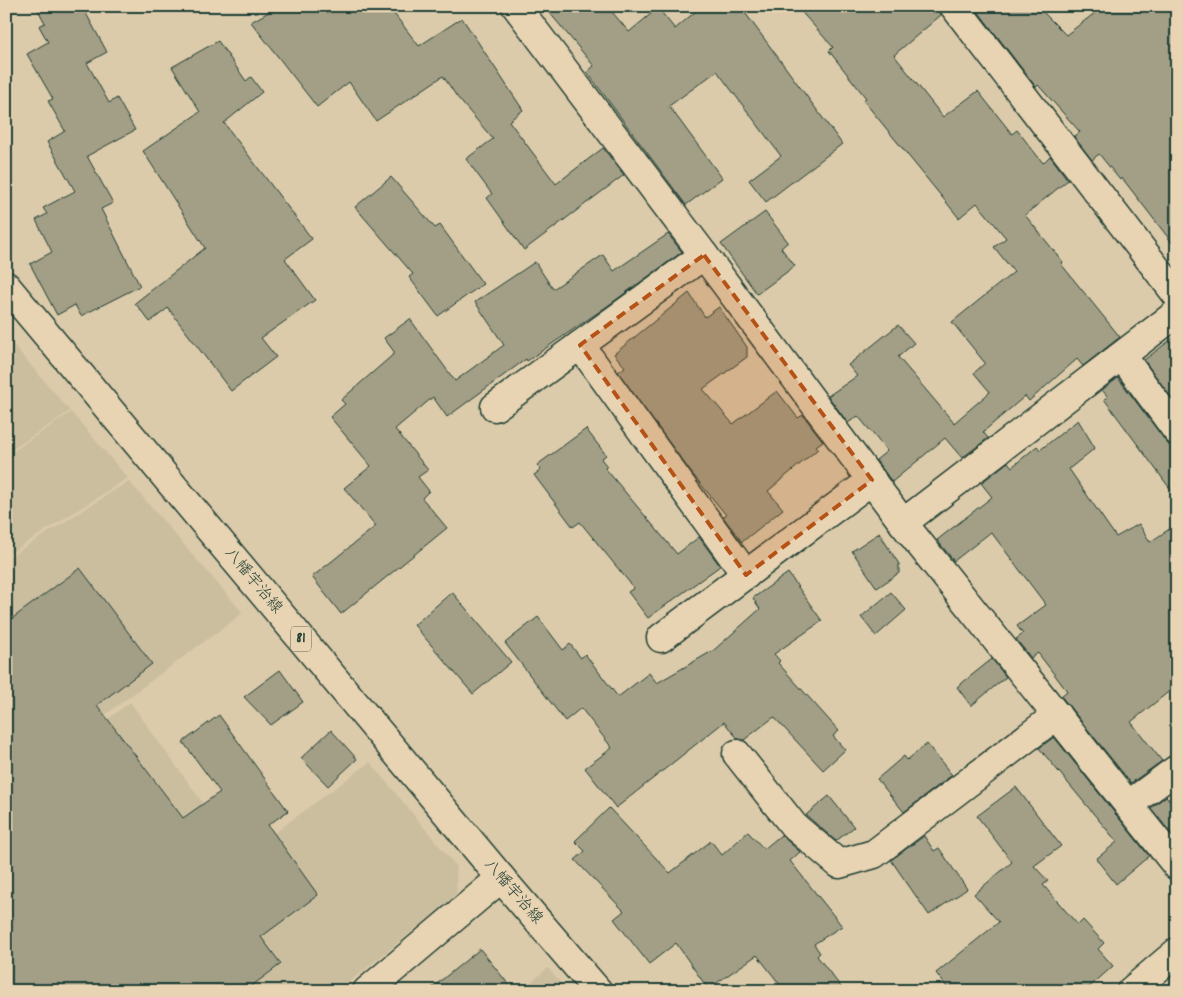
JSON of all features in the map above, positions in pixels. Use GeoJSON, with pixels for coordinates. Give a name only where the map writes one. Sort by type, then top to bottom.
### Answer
{"type":"FeatureCollection","features":[{"type":"Feature","properties":{"kind":"street"},"geometry":{"type":"LineString","coordinates":[[516,6],[904,523],[1177,866]]}},
{"type":"Feature","properties":{"kind":"street"},"geometry":{"type":"LineString","coordinates":[[954,6],[1177,295]]}},
{"type":"Feature","properties":{"kind":"street"},"geometry":{"type":"LineString","coordinates":[[495,407],[704,255]]}},
{"type":"Feature","properties":{"kind":"street","name":"八幡宇治線"},"geometry":{"type":"LineString","coordinates":[[6,286],[501,878],[598,991]]}},
{"type":"Feature","properties":{"kind":"street"},"geometry":{"type":"LineString","coordinates":[[904,523],[1177,313]]}},
{"type":"Feature","properties":{"kind":"street"},"geometry":{"type":"LineString","coordinates":[[580,345],[746,575]]}},
{"type":"Feature","properties":{"kind":"street"},"geometry":{"type":"LineString","coordinates":[[1122,356],[1177,431]]}},
{"type":"Feature","properties":{"kind":"street"},"geometry":{"type":"LineString","coordinates":[[661,638],[872,480]]}},
{"type":"Feature","properties":{"kind":"street"},"geometry":{"type":"LineString","coordinates":[[737,754],[794,826],[839,864],[874,854],[1056,715]]}},
{"type":"Feature","properties":{"kind":"street"},"geometry":{"type":"LineString","coordinates":[[1128,805],[1177,768]]}},
{"type":"Feature","properties":{"kind":"street"},"geometry":{"type":"LineString","coordinates":[[367,991],[501,878]]}},
{"type":"Feature","properties":{"kind":"street"},"geometry":{"type":"LineString","coordinates":[[1131,991],[1177,952]]}},
{"type":"Feature","properties":{"kind":"highlighted area"},"geometry":{"type":"Polygon","coordinates":[[[704,255],[872,480],[746,575],[580,345],[704,255]]]}},
{"type":"Feature","properties":{"kind":"shaded area"},"geometry":{"type":"Polygon","coordinates":[[[6,336],[70,411],[6,454],[6,336]]]}},
{"type":"Feature","properties":{"kind":"shaded area"},"geometry":{"type":"Polygon","coordinates":[[[71,412],[128,478],[6,556],[6,456],[71,412]]]}},
{"type":"Feature","properties":{"kind":"shaded area"},"geometry":{"type":"Polygon","coordinates":[[[129,481],[243,613],[6,788],[6,559],[129,481]]]}},
{"type":"Feature","properties":{"kind":"shaded area"},"geometry":{"type":"Polygon","coordinates":[[[130,702],[242,857],[370,762],[456,866],[457,896],[338,991],[6,991],[6,797],[130,702]]]}},
{"type":"Feature","properties":{"kind":"shaded area"},"geometry":{"type":"Polygon","coordinates":[[[548,968],[567,991],[520,991],[548,968]]]}},
{"type":"Feature","properties":{"kind":"building"},"geometry":{"type":"Polygon","coordinates":[[[36,6],[82,6],[107,52],[87,63],[109,103],[117,98],[135,130],[87,156],[113,203],[101,209],[140,286],[81,316],[75,305],[57,315],[30,264],[52,252],[36,220],[47,214],[43,208],[75,191],[47,142],[65,131],[48,101],[53,99],[27,54],[48,42],[39,26],[45,23],[36,6]]]}},
{"type":"Feature","properties":{"kind":"building"},"geometry":{"type":"Polygon","coordinates":[[[279,6],[388,6],[419,46],[462,18],[523,110],[509,121],[556,184],[603,148],[624,175],[524,250],[487,198],[492,194],[466,159],[493,139],[457,97],[443,76],[376,121],[349,82],[317,107],[251,22],[279,6]]]}},
{"type":"Feature","properties":{"kind":"building"},"geometry":{"type":"Polygon","coordinates":[[[544,6],[607,6],[629,32],[658,8],[675,29],[702,6],[740,6],[842,144],[766,202],[749,180],[781,156],[717,71],[669,106],[722,178],[686,205],[587,72],[594,66],[544,6]]]}},
{"type":"Feature","properties":{"kind":"building"},"geometry":{"type":"Polygon","coordinates":[[[796,6],[939,6],[941,15],[894,55],[943,117],[978,91],[1012,134],[1017,130],[1043,163],[1050,156],[1068,180],[1025,215],[1063,262],[1061,264],[1120,337],[1083,366],[1077,359],[1029,401],[1025,396],[983,432],[988,438],[962,458],[945,438],[892,482],[876,460],[887,451],[858,416],[848,423],[828,396],[857,376],[848,365],[898,325],[914,343],[898,357],[954,423],[990,392],[974,373],[985,363],[952,322],[1014,272],[994,247],[1006,238],[977,203],[959,218],[863,100],[866,98],[829,51],[833,47],[796,6]]]}},
{"type":"Feature","properties":{"kind":"building"},"geometry":{"type":"Polygon","coordinates":[[[974,6],[1037,6],[1066,35],[1104,6],[1177,6],[1177,249],[1122,178],[1120,180],[1099,154],[1092,160],[1074,137],[1080,132],[1038,85],[1036,87],[974,6]]]}},
{"type":"Feature","properties":{"kind":"building"},"geometry":{"type":"Polygon","coordinates":[[[218,41],[246,81],[251,77],[262,92],[224,123],[312,239],[285,259],[315,300],[261,338],[276,357],[231,391],[168,308],[150,322],[135,303],[205,248],[143,151],[200,112],[172,67],[218,41]]]}},
{"type":"Feature","properties":{"kind":"building"},"geometry":{"type":"Polygon","coordinates":[[[391,177],[435,228],[440,225],[483,284],[438,316],[409,277],[413,274],[355,207],[391,177]]]}},
{"type":"Feature","properties":{"kind":"building"},"geometry":{"type":"Polygon","coordinates":[[[765,212],[788,242],[781,248],[795,266],[757,294],[721,244],[765,212]]]}},
{"type":"Feature","properties":{"kind":"building"},"geometry":{"type":"Polygon","coordinates":[[[668,234],[682,252],[606,307],[527,361],[526,359],[447,417],[433,397],[395,429],[428,470],[418,477],[429,491],[422,498],[447,528],[341,614],[312,577],[376,526],[344,488],[371,466],[330,417],[345,404],[341,400],[395,353],[384,338],[410,319],[455,381],[504,345],[475,302],[535,262],[553,289],[603,255],[614,271],[668,234]]]}},
{"type":"Feature","properties":{"kind":"building"},"geometry":{"type":"Polygon","coordinates":[[[689,293],[705,317],[719,307],[747,347],[747,357],[703,389],[733,424],[777,391],[798,418],[803,415],[823,441],[816,446],[818,449],[768,491],[783,509],[742,542],[723,517],[726,515],[690,471],[618,372],[625,367],[614,354],[689,293]]]}},
{"type":"Feature","properties":{"kind":"building"},"geometry":{"type":"Polygon","coordinates":[[[1177,335],[1177,403],[1176,404],[1144,360],[1177,335]]]}},
{"type":"Feature","properties":{"kind":"building"},"geometry":{"type":"Polygon","coordinates":[[[1118,378],[1177,456],[1177,498],[1104,399],[1108,397],[1102,390],[1118,378]]]}},
{"type":"Feature","properties":{"kind":"building"},"geometry":{"type":"Polygon","coordinates":[[[1078,420],[1095,448],[1069,469],[1116,537],[1139,524],[1150,542],[1177,524],[1177,685],[1131,722],[1162,761],[1131,783],[1061,696],[1067,691],[1038,653],[1031,658],[1016,639],[1023,634],[1017,626],[1046,605],[991,532],[954,561],[937,540],[992,497],[981,483],[1008,462],[1012,467],[1037,446],[1040,450],[1078,420]]]}},
{"type":"Feature","properties":{"kind":"building"},"geometry":{"type":"Polygon","coordinates":[[[586,429],[606,455],[601,459],[607,466],[605,468],[677,554],[699,537],[720,566],[648,618],[628,592],[634,588],[580,522],[573,527],[534,475],[541,470],[537,465],[586,429]]]}},
{"type":"Feature","properties":{"kind":"building"},"geometry":{"type":"Polygon","coordinates":[[[879,533],[899,564],[899,573],[877,588],[852,551],[879,533]]]}},
{"type":"Feature","properties":{"kind":"building"},"geometry":{"type":"Polygon","coordinates":[[[80,568],[152,664],[97,705],[183,818],[220,792],[183,742],[219,715],[288,811],[268,825],[318,895],[261,937],[281,964],[245,991],[6,991],[6,623],[80,568]]]}},
{"type":"Feature","properties":{"kind":"building"},"geometry":{"type":"Polygon","coordinates":[[[788,573],[822,621],[774,654],[780,661],[778,663],[839,731],[833,736],[845,750],[823,770],[774,717],[744,740],[738,739],[724,722],[616,808],[585,768],[612,748],[581,708],[565,721],[505,643],[538,617],[563,650],[570,644],[581,658],[585,654],[618,697],[649,673],[657,683],[714,650],[760,609],[753,598],[788,573]]]}},
{"type":"Feature","properties":{"kind":"building"},"geometry":{"type":"Polygon","coordinates":[[[452,592],[511,662],[473,694],[414,625],[452,592]]]}},
{"type":"Feature","properties":{"kind":"building"},"geometry":{"type":"Polygon","coordinates":[[[891,592],[906,610],[876,636],[861,617],[891,592]]]}},
{"type":"Feature","properties":{"kind":"building"},"geometry":{"type":"Polygon","coordinates":[[[992,659],[1006,677],[971,706],[957,687],[992,659]]]}},
{"type":"Feature","properties":{"kind":"building"},"geometry":{"type":"Polygon","coordinates":[[[280,670],[303,702],[271,725],[244,697],[280,670]]]}},
{"type":"Feature","properties":{"kind":"building"},"geometry":{"type":"Polygon","coordinates":[[[331,730],[357,759],[328,786],[301,758],[331,730]]]}},
{"type":"Feature","properties":{"kind":"building"},"geometry":{"type":"Polygon","coordinates":[[[1054,737],[1149,856],[1116,884],[1096,859],[1117,842],[1039,748],[1054,737]]]}},
{"type":"Feature","properties":{"kind":"building"},"geometry":{"type":"Polygon","coordinates":[[[927,744],[952,775],[904,812],[877,779],[904,756],[907,760],[927,744]]]}},
{"type":"Feature","properties":{"kind":"building"},"geometry":{"type":"Polygon","coordinates":[[[1016,787],[1061,846],[1034,866],[1048,881],[1043,885],[1078,925],[1083,920],[1104,943],[1098,949],[1113,966],[1085,991],[950,991],[936,973],[999,922],[974,894],[1012,862],[977,816],[1016,787]]]}},
{"type":"Feature","properties":{"kind":"building"},"geometry":{"type":"Polygon","coordinates":[[[829,796],[854,827],[836,841],[806,815],[829,796]]]}},
{"type":"Feature","properties":{"kind":"building"},"geometry":{"type":"Polygon","coordinates":[[[1166,796],[1177,809],[1177,834],[1174,837],[1151,808],[1166,796]]]}},
{"type":"Feature","properties":{"kind":"building"},"geometry":{"type":"Polygon","coordinates":[[[609,808],[670,873],[711,841],[722,855],[748,832],[764,849],[781,835],[800,852],[790,861],[842,926],[814,944],[820,953],[817,956],[844,991],[785,991],[757,955],[708,989],[676,943],[649,964],[614,919],[624,911],[575,860],[585,851],[575,841],[609,808]]]}},
{"type":"Feature","properties":{"kind":"building"},"geometry":{"type":"Polygon","coordinates":[[[924,836],[934,851],[939,848],[967,889],[929,915],[891,860],[924,836]]]}},
{"type":"Feature","properties":{"kind":"building"},"geometry":{"type":"Polygon","coordinates":[[[480,949],[514,991],[428,991],[480,949]]]}}]}
